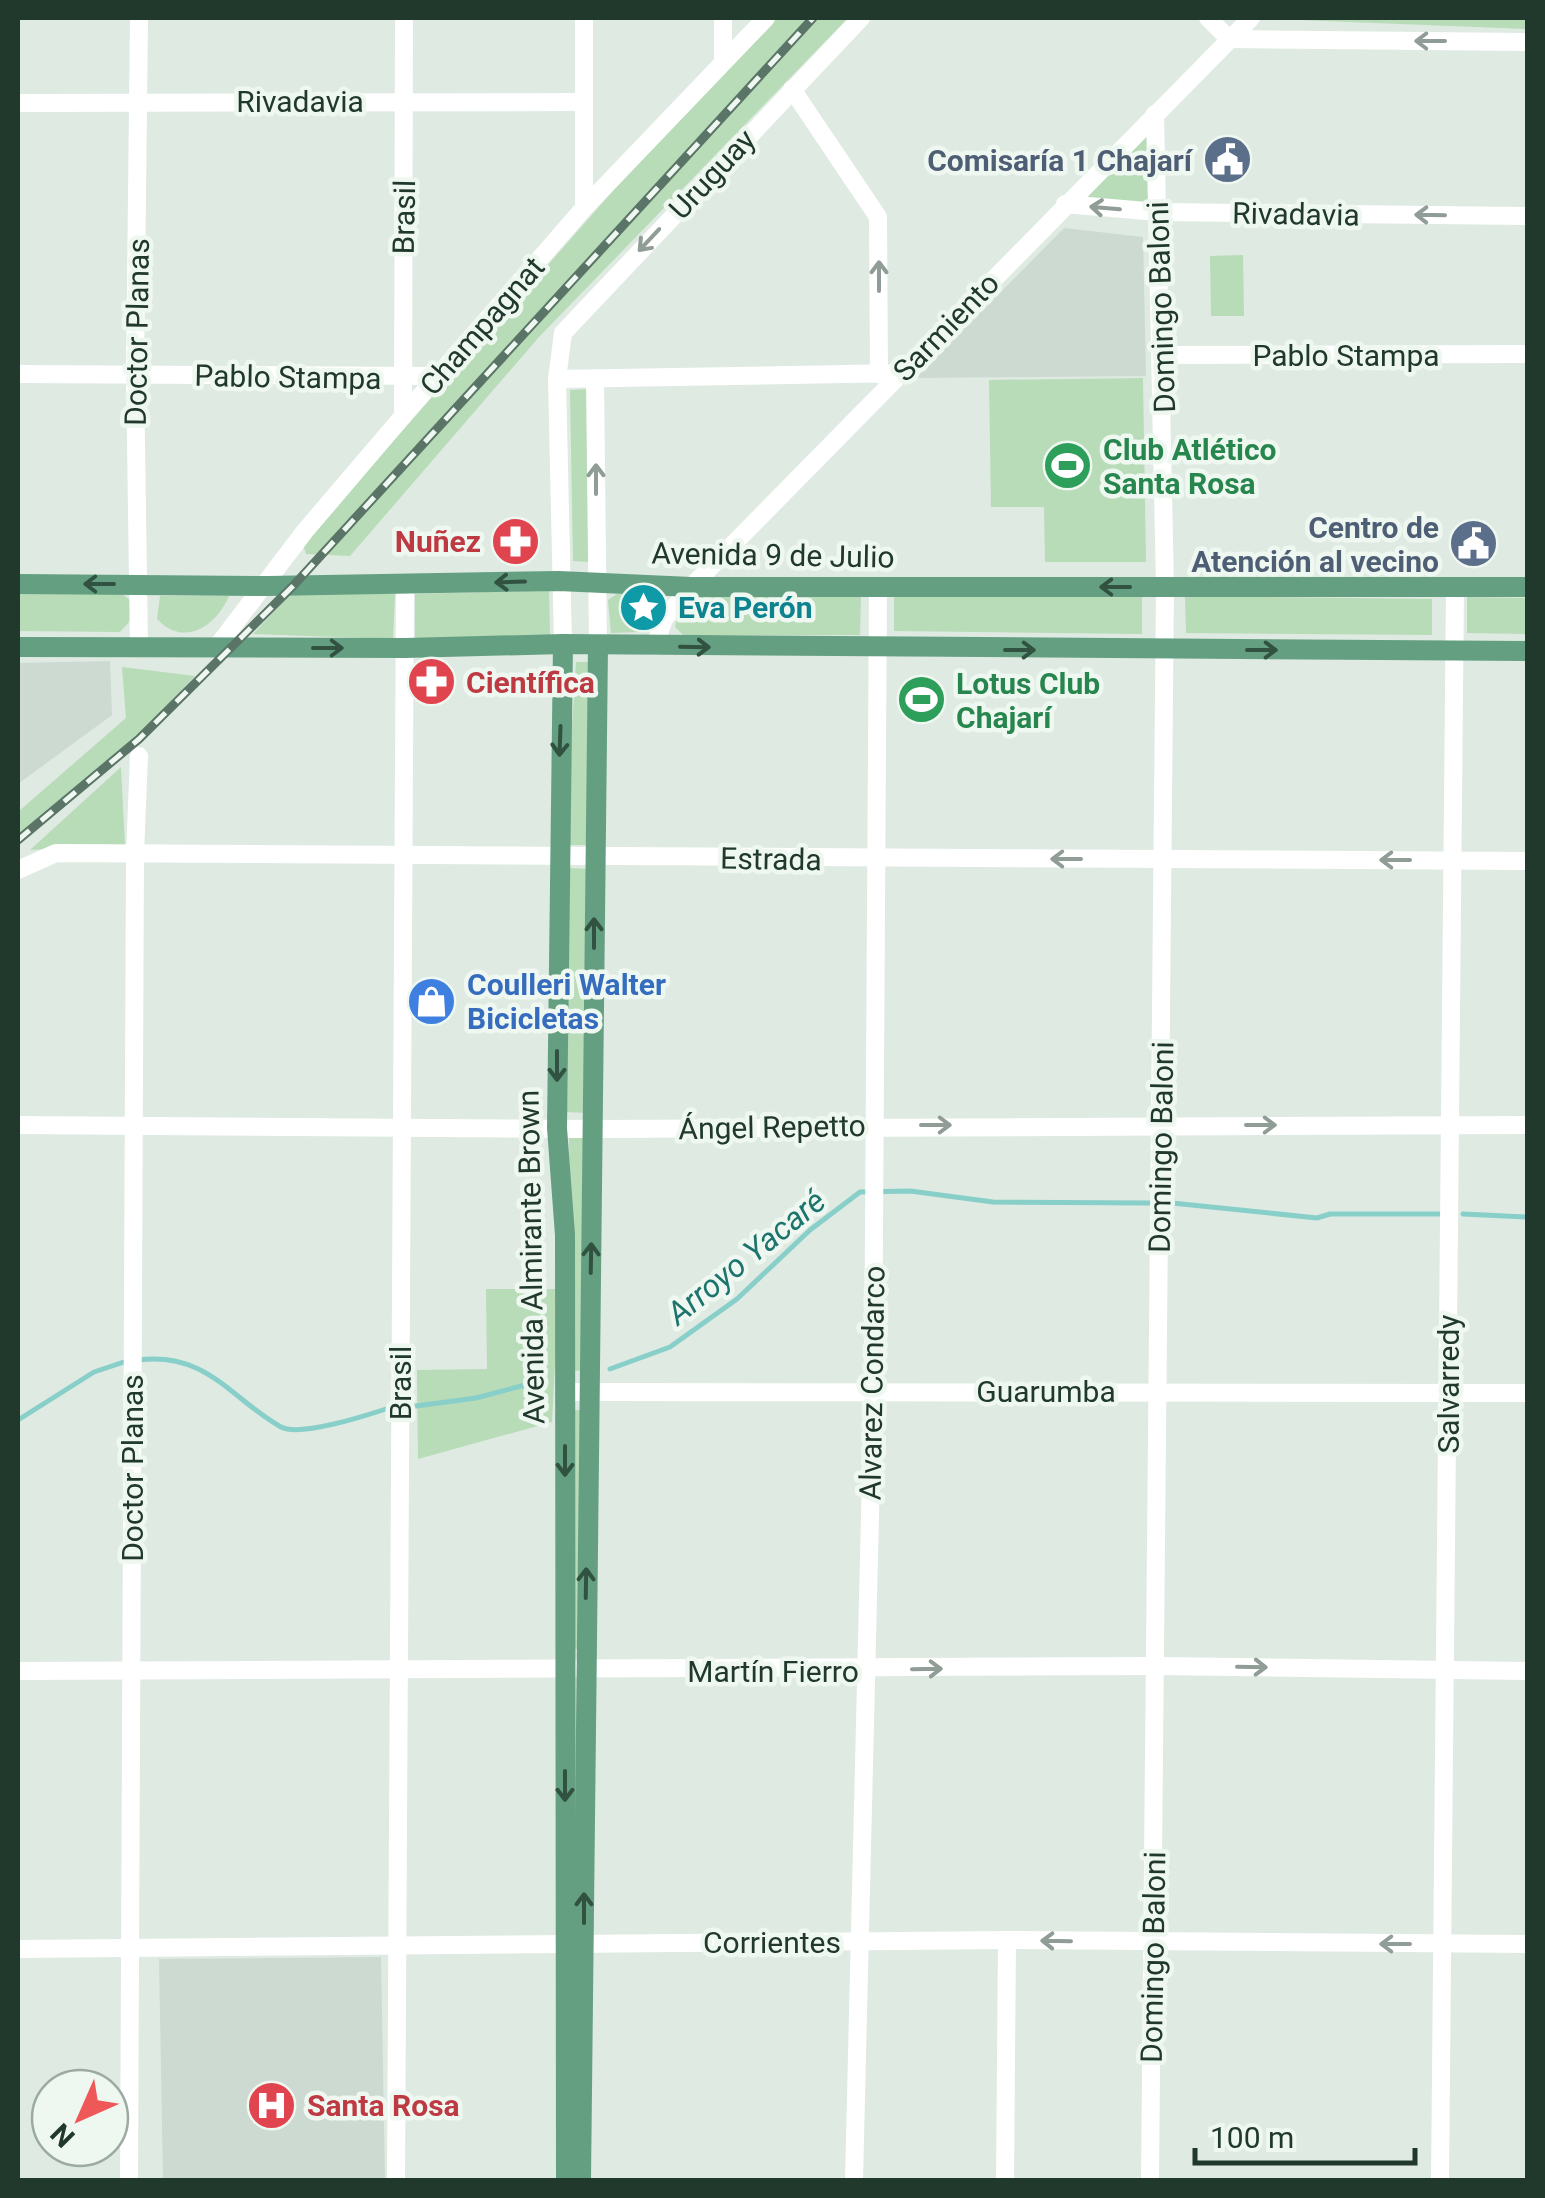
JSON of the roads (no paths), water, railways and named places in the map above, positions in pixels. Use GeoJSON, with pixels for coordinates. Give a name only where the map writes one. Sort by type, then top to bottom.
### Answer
{"type":"FeatureCollection","features":[{"type":"Feature","properties":{"kind":"main road","name":"Avenida 9 de Julio"},"geometry":{"type":"LineString","coordinates":[[18,584],[267,586],[559,581],[692,587],[1528,588]]}},
{"type":"Feature","properties":{"kind":"main road"},"geometry":{"type":"LineString","coordinates":[[18,647],[404,648],[562,644],[877,650],[1528,651]]}},
{"type":"Feature","properties":{"kind":"main road","name":"Avenida Almirante Brown"},"geometry":{"type":"LineString","coordinates":[[562,644],[556,858],[556,1128],[565,1235],[582,2180]]}},
{"type":"Feature","properties":{"kind":"main road","name":"Avenida Almirante Brown"},"geometry":{"type":"LineString","coordinates":[[575,1672],[589,1392],[598,646]]}},
{"type":"Feature","properties":{"kind":"main road","name":"Avenida Almirante Brown"},"geometry":{"type":"LineString","coordinates":[[566,2180],[575,1944]]}},
{"type":"Feature","properties":{"kind":"street","name":"Doctor Planas"},"geometry":{"type":"LineString","coordinates":[[139,18],[141,102],[134,374],[140,647]]}},
{"type":"Feature","properties":{"kind":"street","name":"Brasil"},"geometry":{"type":"LineString","coordinates":[[402,416],[404,18]]}},
{"type":"Feature","properties":{"kind":"street"},"geometry":{"type":"LineString","coordinates":[[584,18],[584,208]]}},
{"type":"Feature","properties":{"kind":"street"},"geometry":{"type":"LineString","coordinates":[[723,18],[723,58]]}},
{"type":"Feature","properties":{"kind":"street","name":"Champagnat"},"geometry":{"type":"LineString","coordinates":[[216,648],[267,586],[305,531],[402,416],[584,208],[723,58],[766,18]]}},
{"type":"Feature","properties":{"kind":"street","name":"Uruguay"},"geometry":{"type":"LineString","coordinates":[[563,333],[862,18]]}},
{"type":"Feature","properties":{"kind":"street"},"geometry":{"type":"LineString","coordinates":[[1208,18],[1228,39],[1528,42]]}},
{"type":"Feature","properties":{"kind":"street","name":"Sarmiento"},"geometry":{"type":"LineString","coordinates":[[655,646],[664,619],[692,587],[1251,18]]}},
{"type":"Feature","properties":{"kind":"street"},"geometry":{"type":"LineString","coordinates":[[792,89],[878,217],[879,374]]}},
{"type":"Feature","properties":{"kind":"street","name":"Rivadavia"},"geometry":{"type":"LineString","coordinates":[[18,102],[583,102]]}},
{"type":"Feature","properties":{"kind":"street","name":"Domingo Baloni"},"geometry":{"type":"LineString","coordinates":[[1150,2180],[1165,650],[1164,355],[1155,114]]}},
{"type":"Feature","properties":{"kind":"street","name":"Rivadavia"},"geometry":{"type":"LineString","coordinates":[[1066,204],[1158,212],[1528,216]]}},
{"type":"Feature","properties":{"kind":"street","name":"Avenida Almirante Brown"},"geometry":{"type":"LineString","coordinates":[[562,644],[557,379],[563,333]]}},
{"type":"Feature","properties":{"kind":"street","name":"Pablo Stampa"},"geometry":{"type":"LineString","coordinates":[[1164,355],[1528,354]]}},
{"type":"Feature","properties":{"kind":"street"},"geometry":{"type":"LineString","coordinates":[[557,379],[901,373]]}},
{"type":"Feature","properties":{"kind":"street","name":"Pablo Stampa"},"geometry":{"type":"LineString","coordinates":[[18,374],[402,379],[439,376]]}},
{"type":"Feature","properties":{"kind":"street","name":"Avenida Almirante Brown"},"geometry":{"type":"LineString","coordinates":[[595,378],[598,646]]}},
{"type":"Feature","properties":{"kind":"street","name":"Brasil"},"geometry":{"type":"LineString","coordinates":[[396,2180],[405,585]]}},
{"type":"Feature","properties":{"kind":"street","name":"Alvarez Condarco"},"geometry":{"type":"LineString","coordinates":[[854,2180],[863,1670],[874,1391],[878,586]]}},
{"type":"Feature","properties":{"kind":"street","name":"Salvarredy"},"geometry":{"type":"LineString","coordinates":[[1440,2180],[1448,1670],[1455,588]]}},
{"type":"Feature","properties":{"kind":"street","name":"Doctor Planas"},"geometry":{"type":"LineString","coordinates":[[129,2180],[135,854],[139,756]]}},
{"type":"Feature","properties":{"kind":"street","name":"Estrada"},"geometry":{"type":"LineString","coordinates":[[18,870],[56,853],[1528,861]]}},
{"type":"Feature","properties":{"kind":"street","name":"Ángel Repetto"},"geometry":{"type":"LineString","coordinates":[[18,1126],[594,1129],[1528,1125]]}},
{"type":"Feature","properties":{"kind":"street","name":"Guarumba"},"geometry":{"type":"LineString","coordinates":[[565,1392],[1528,1392]]}},
{"type":"Feature","properties":{"kind":"street","name":"Martín Fierro"},"geometry":{"type":"LineString","coordinates":[[18,1671],[575,1672],[1157,1666],[1528,1671]]}},
{"type":"Feature","properties":{"kind":"street"},"geometry":{"type":"LineString","coordinates":[[1004,2180],[1008,1940]]}},
{"type":"Feature","properties":{"kind":"street","name":"Corrientes"},"geometry":{"type":"LineString","coordinates":[[18,1949],[1008,1940],[1528,1944]]}},
{"type":"Feature","properties":{"kind":"waterway","name":"Arroyo Yacaré"},"geometry":{"type":"LineString","coordinates":[[610,1369],[670,1347],[737,1299],[810,1230],[860,1192],[910,1191],[993,1202],[1150,1203]]}},
{"type":"Feature","properties":{"kind":"waterway","name":"Arroyo Yacaré"},"geometry":{"type":"LineString","coordinates":[[1172,1203],[1317,1218],[1330,1214],[1440,1214]]}},
{"type":"Feature","properties":{"kind":"waterway","name":"Arroyo Yacaré"},"geometry":{"type":"LineString","coordinates":[[1463,1214],[1528,1217]]}},
{"type":"Feature","properties":{"kind":"waterway","name":"Arroyo Yacaré"},"geometry":{"type":"LineString","coordinates":[[138,1360],[162,1359],[201,1370],[264,1416],[290,1429],[334,1424],[389,1408]]}},
{"type":"Feature","properties":{"kind":"waterway","name":"Arroyo Yacaré"},"geometry":{"type":"LineString","coordinates":[[18,1420],[94,1372],[127,1361]]}},
{"type":"Feature","properties":{"kind":"waterway","name":"Arroyo Yacaré"},"geometry":{"type":"LineString","coordinates":[[416,1406],[476,1398],[540,1381]]}},
{"type":"Feature","properties":{"kind":"railway"},"geometry":{"type":"LineString","coordinates":[[18,840],[139,739],[293,586],[813,18]]}},
{"type":"Feature","properties":{"kind":"place","name":"Comisaría 1 Chajarí"},"geometry":{"type":"Point","coordinates":[1227,160]}},
{"type":"Feature","properties":{"kind":"place","name":"Club Atlético Santa Rosa"},"geometry":{"type":"Point","coordinates":[1068,466]}},
{"type":"Feature","properties":{"kind":"place","name":"Nuñez"},"geometry":{"type":"Point","coordinates":[516,541]}},
{"type":"Feature","properties":{"kind":"place","name":"Centro de Atención al vecino"},"geometry":{"type":"Point","coordinates":[1474,544]}},
{"type":"Feature","properties":{"kind":"place","name":"Eva Perón"},"geometry":{"type":"Point","coordinates":[643,607]}},
{"type":"Feature","properties":{"kind":"place","name":"Científica"},"geometry":{"type":"Point","coordinates":[431,682]}},
{"type":"Feature","properties":{"kind":"place","name":"Lotus Club Chajarí"},"geometry":{"type":"Point","coordinates":[921,700]}},
{"type":"Feature","properties":{"kind":"place","name":"Coulleri Walter Bicicletas"},"geometry":{"type":"Point","coordinates":[432,1001]}},
{"type":"Feature","properties":{"kind":"place","name":"Santa Rosa"},"geometry":{"type":"Point","coordinates":[272,2105]}}]}
